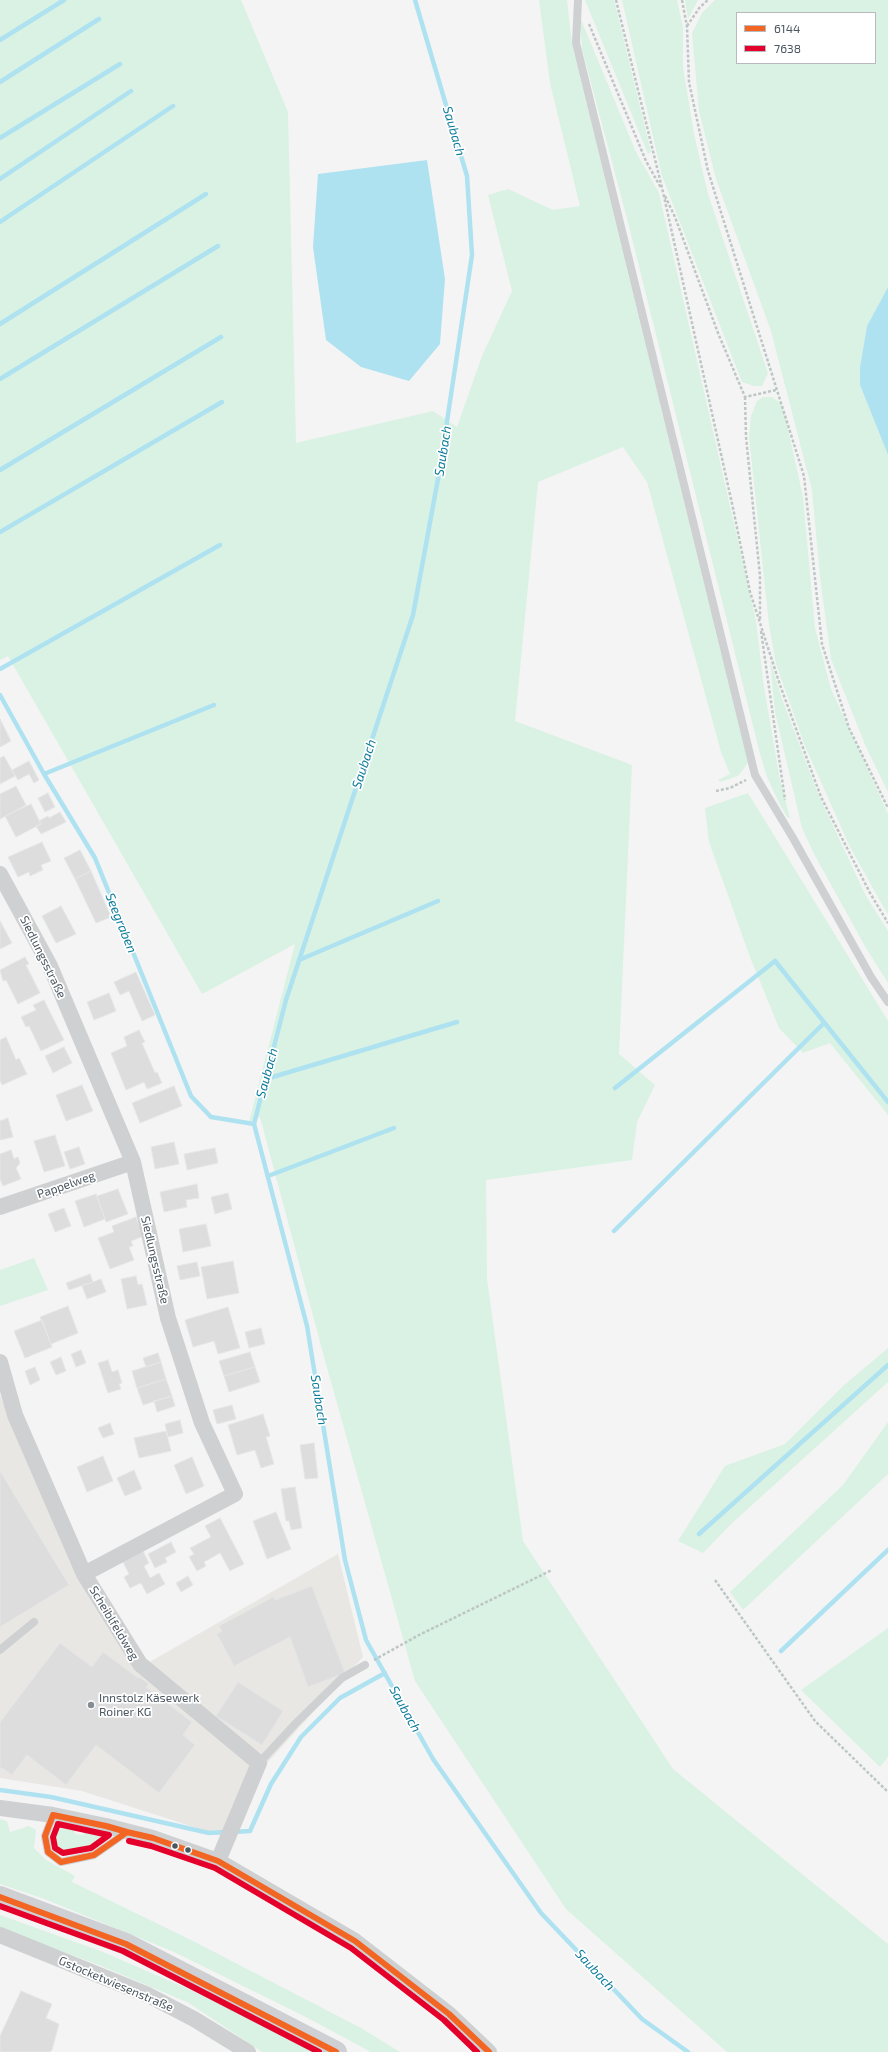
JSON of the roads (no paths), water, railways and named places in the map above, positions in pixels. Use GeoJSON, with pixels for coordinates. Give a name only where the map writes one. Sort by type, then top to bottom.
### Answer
{"type":"FeatureCollection","features":[{"type":"Feature","properties":{"kind":"main road"},"geometry":{"type":"LineString","coordinates":[[0,1896],[126,1944],[336,2052]]}},
{"type":"Feature","properties":{"kind":"street","name":"Siedlungsstraße"},"geometry":{"type":"LineString","coordinates":[[0,874],[50,966],[133,1162],[168,1318],[202,1423],[235,1494],[84,1574]]}},
{"type":"Feature","properties":{"kind":"street","name":"Pappelweg"},"geometry":{"type":"LineString","coordinates":[[0,1207],[133,1162]]}},
{"type":"Feature","properties":{"kind":"street","name":"Scheiblfeldweg"},"geometry":{"type":"LineString","coordinates":[[0,1362],[15,1415],[84,1574],[140,1664],[259,1763]]}},
{"type":"Feature","properties":{"kind":"street"},"geometry":{"type":"LineString","coordinates":[[218,1861],[259,1763]]}},
{"type":"Feature","properties":{"kind":"street"},"geometry":{"type":"LineString","coordinates":[[0,1808],[53,1815],[127,1832],[218,1861],[355,1941],[449,2014],[490,2052]]}},
{"type":"Feature","properties":{"kind":"street","name":"Gstocketwiesenstraße"},"geometry":{"type":"LineString","coordinates":[[0,1935],[148,1995],[194,2019],[248,2052]]}},
{"type":"Feature","properties":{"kind":"lane"},"geometry":{"type":"LineString","coordinates":[[578,0],[576,43],[755,775],[793,838],[871,977],[888,1002]]}},
{"type":"Feature","properties":{"kind":"lane"},"geometry":{"type":"LineString","coordinates":[[0,1650],[34,1622]]}},
{"type":"Feature","properties":{"kind":"lane"},"geometry":{"type":"LineString","coordinates":[[259,1763],[296,1723],[342,1678],[365,1665]]}},
{"type":"Feature","properties":{"kind":"lane"},"geometry":{"type":"LineString","coordinates":[[53,1815],[45,1836],[48,1852],[61,1862],[94,1855],[127,1832]]}},
{"type":"Feature","properties":{"kind":"water"},"geometry":{"type":"Polygon","coordinates":[[[427,160],[445,279],[440,344],[409,381],[361,367],[326,340],[313,247],[318,174],[427,160]]]}},
{"type":"Feature","properties":{"kind":"water"},"geometry":{"type":"Polygon","coordinates":[[[888,287],[888,455],[860,385],[860,367],[867,326],[888,287]]]}},
{"type":"Feature","properties":{"kind":"waterway"},"geometry":{"type":"LineString","coordinates":[[0,40],[64,0]]}},
{"type":"Feature","properties":{"kind":"waterway","name":"Saubach"},"geometry":{"type":"LineString","coordinates":[[415,0],[467,176],[472,255],[440,468],[413,615],[286,1000],[254,1124],[307,1326],[345,1560],[366,1640],[433,1759],[541,1913],[642,2019],[688,2052]]}},
{"type":"Feature","properties":{"kind":"waterway"},"geometry":{"type":"LineString","coordinates":[[0,82],[99,19]]}},
{"type":"Feature","properties":{"kind":"waterway"},"geometry":{"type":"LineString","coordinates":[[0,138],[120,64]]}},
{"type":"Feature","properties":{"kind":"waterway"},"geometry":{"type":"LineString","coordinates":[[0,179],[131,91]]}},
{"type":"Feature","properties":{"kind":"waterway"},"geometry":{"type":"LineString","coordinates":[[0,222],[173,106]]}},
{"type":"Feature","properties":{"kind":"waterway"},"geometry":{"type":"LineString","coordinates":[[0,324],[206,194]]}},
{"type":"Feature","properties":{"kind":"waterway"},"geometry":{"type":"LineString","coordinates":[[0,379],[218,246]]}},
{"type":"Feature","properties":{"kind":"waterway"},"geometry":{"type":"LineString","coordinates":[[0,470],[221,337]]}},
{"type":"Feature","properties":{"kind":"waterway"},"geometry":{"type":"LineString","coordinates":[[0,532],[222,402]]}},
{"type":"Feature","properties":{"kind":"waterway"},"geometry":{"type":"LineString","coordinates":[[0,669],[220,545]]}},
{"type":"Feature","properties":{"kind":"waterway","name":"Seegraben"},"geometry":{"type":"LineString","coordinates":[[0,695],[44,774],[95,858],[191,1096],[211,1117],[254,1124]]}},
{"type":"Feature","properties":{"kind":"waterway"},"geometry":{"type":"LineString","coordinates":[[44,774],[214,705]]}},
{"type":"Feature","properties":{"kind":"waterway"},"geometry":{"type":"LineString","coordinates":[[299,960],[438,901]]}},
{"type":"Feature","properties":{"kind":"waterway"},"geometry":{"type":"LineString","coordinates":[[615,1088],[775,961],[888,1102]]}},
{"type":"Feature","properties":{"kind":"waterway"},"geometry":{"type":"LineString","coordinates":[[266,1079],[457,1022]]}},
{"type":"Feature","properties":{"kind":"waterway"},"geometry":{"type":"LineString","coordinates":[[614,1231],[824,1023]]}},
{"type":"Feature","properties":{"kind":"waterway"},"geometry":{"type":"LineString","coordinates":[[268,1176],[394,1128]]}},
{"type":"Feature","properties":{"kind":"waterway"},"geometry":{"type":"LineString","coordinates":[[699,1534],[888,1365]]}},
{"type":"Feature","properties":{"kind":"waterway"},"geometry":{"type":"LineString","coordinates":[[781,1651],[888,1550]]}},
{"type":"Feature","properties":{"kind":"waterway"},"geometry":{"type":"LineString","coordinates":[[233,1832],[250,1831],[271,1784],[301,1737],[340,1698],[385,1673]]}},
{"type":"Feature","properties":{"kind":"waterway"},"geometry":{"type":"LineString","coordinates":[[0,1790],[51,1797],[209,1833],[226,1832]]}},
{"type":"Feature","properties":{"kind":"place","name":"Innstolz Käsewerk Roiner KG"},"geometry":{"type":"Point","coordinates":[91,1705]}}]}
